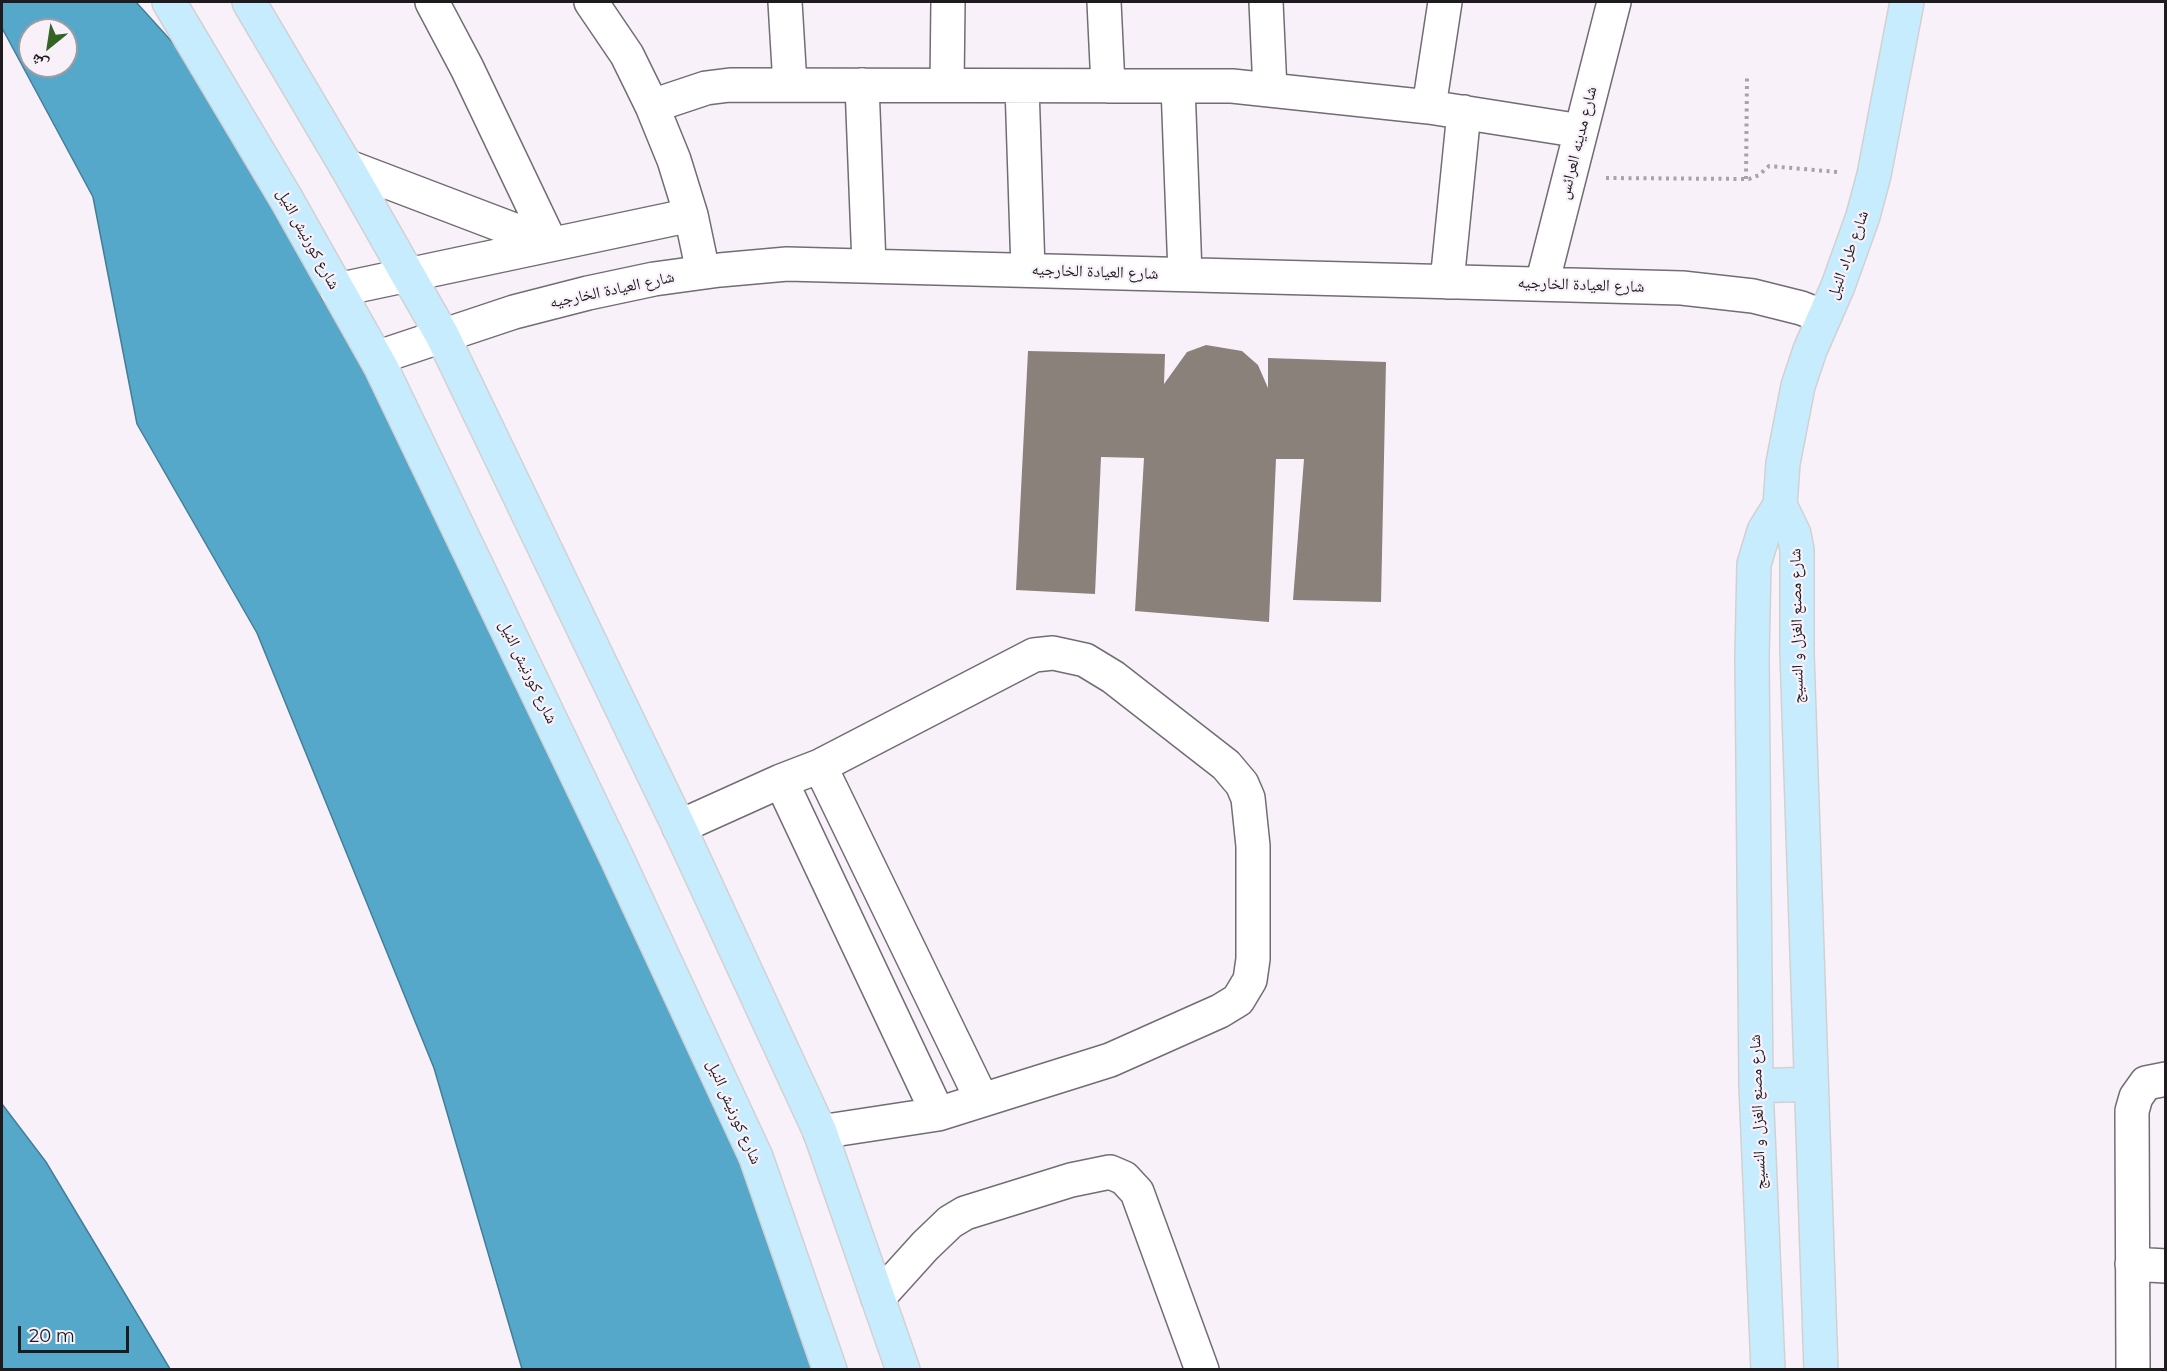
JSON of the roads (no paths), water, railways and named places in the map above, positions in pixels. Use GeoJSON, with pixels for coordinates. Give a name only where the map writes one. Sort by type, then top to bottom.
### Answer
{"type":"FeatureCollection","features":[{"type":"Feature","properties":{"kind":"main road","name":"شارع كورنيش النيل"},"geometry":{"type":"LineString","coordinates":[[169,2],[376,358],[616,856],[756,1157],[830,1370]]}},
{"type":"Feature","properties":{"kind":"main road"},"geometry":{"type":"LineString","coordinates":[[249,2],[442,335],[679,827],[820,1132],[903,1370]]}},
{"type":"Feature","properties":{"kind":"main road","name":"شارع طراد النيل"},"geometry":{"type":"LineString","coordinates":[[1780,505],[1783,463],[1790,421],[1810,350],[1850,255],[1874,175],[1907,2]]}},
{"type":"Feature","properties":{"kind":"main road","name":"شارع مصنع الغزل و النسيج"},"geometry":{"type":"LineString","coordinates":[[1780,505],[1791,527],[1797,550],[1797,653],[1821,1370]]}},
{"type":"Feature","properties":{"kind":"main road","name":"شارع مصنع الغزل و النسيج"},"geometry":{"type":"LineString","coordinates":[[1768,1370],[1756,1086],[1752,669],[1754,564],[1764,531],[1780,505]]}},
{"type":"Feature","properties":{"kind":"main road"},"geometry":{"type":"LineString","coordinates":[[1756,1086],[1810,1084]]}},
{"type":"Feature","properties":{"kind":"street"},"geometry":{"type":"LineString","coordinates":[[591,2],[627,56],[652,106],[674,160],[691,215],[703,272]]}},
{"type":"Feature","properties":{"kind":"street"},"geometry":{"type":"LineString","coordinates":[[785,2],[790,85]]}},
{"type":"Feature","properties":{"kind":"street"},"geometry":{"type":"LineString","coordinates":[[947,85],[948,2]]}},
{"type":"Feature","properties":{"kind":"street"},"geometry":{"type":"LineString","coordinates":[[1104,2],[1108,86]]}},
{"type":"Feature","properties":{"kind":"street"},"geometry":{"type":"LineString","coordinates":[[1266,2],[1270,90]]}},
{"type":"Feature","properties":{"kind":"street"},"geometry":{"type":"LineString","coordinates":[[1429,107],[1445,2]]}},
{"type":"Feature","properties":{"kind":"street","name":"شارع مدينه العرائس"},"geometry":{"type":"LineString","coordinates":[[1542,284],[1614,2]]}},
{"type":"Feature","properties":{"kind":"street"},"geometry":{"type":"LineString","coordinates":[[443,5],[467,68],[551,244]]}},
{"type":"Feature","properties":{"kind":"street"},"geometry":{"type":"LineString","coordinates":[[652,106],[706,88],[730,85],[1233,86],[1429,107],[1581,131]]}},
{"type":"Feature","properties":{"kind":"street"},"geometry":{"type":"LineString","coordinates":[[862,86],[869,265]]}},
{"type":"Feature","properties":{"kind":"street"},"geometry":{"type":"LineString","coordinates":[[1022,86],[1028,270]]}},
{"type":"Feature","properties":{"kind":"street"},"geometry":{"type":"LineString","coordinates":[[1178,86],[1185,274]]}},
{"type":"Feature","properties":{"kind":"street"},"geometry":{"type":"LineString","coordinates":[[1447,282],[1464,112]]}},
{"type":"Feature","properties":{"kind":"street"},"geometry":{"type":"LineString","coordinates":[[346,166],[551,244]]}},
{"type":"Feature","properties":{"kind":"street"},"geometry":{"type":"LineString","coordinates":[[337,290],[691,215]]}},
{"type":"Feature","properties":{"kind":"street","name":"شارع العيادة الخارجيه"},"geometry":{"type":"LineString","coordinates":[[376,358],[514,312],[588,293],[703,272],[787,264],[1542,284],[1718,291],[1753,296],[1824,317]]}},
{"type":"Feature","properties":{"kind":"street"},"geometry":{"type":"LineString","coordinates":[[679,827],[820,766],[1034,655],[1053,653],[1085,660],[1113,677],[1226,765],[1242,784],[1248,798],[1253,846],[1253,959],[1250,980],[1238,1000],[1220,1011],[1110,1060],[938,1114],[820,1132]]}},
{"type":"Feature","properties":{"kind":"street"},"geometry":{"type":"LineString","coordinates":[[820,766],[982,1100]]}},
{"type":"Feature","properties":{"kind":"street"},"geometry":{"type":"LineString","coordinates":[[781,781],[938,1114]]}},
{"type":"Feature","properties":{"kind":"street"},"geometry":{"type":"LineString","coordinates":[[2133,1370],[2132,1112],[2136,1097],[2146,1083],[2166,1079]]}},
{"type":"Feature","properties":{"kind":"street"},"geometry":{"type":"LineString","coordinates":[[878,1298],[925,1246],[950,1222],[965,1213],[1071,1180],[1110,1172],[1124,1178],[1137,1192],[1202,1370]]}},
{"type":"Feature","properties":{"kind":"street"},"geometry":{"type":"LineString","coordinates":[[2132,1264],[2166,1266]]}},
{"type":"Feature","properties":{"kind":"water"},"geometry":{"type":"Polygon","coordinates":[[[2,2],[136,2],[221,96],[303,240],[741,1152],[819,1369],[522,1369],[434,1068],[257,633],[137,424],[93,197],[29,78],[78,78],[78,18],[18,18],[18,58],[2,28],[2,2]]]}},
{"type":"Feature","properties":{"kind":"water"},"geometry":{"type":"Polygon","coordinates":[[[2,1104],[46,1162],[170,1369],[2,1369],[2,1104]]]}}]}
